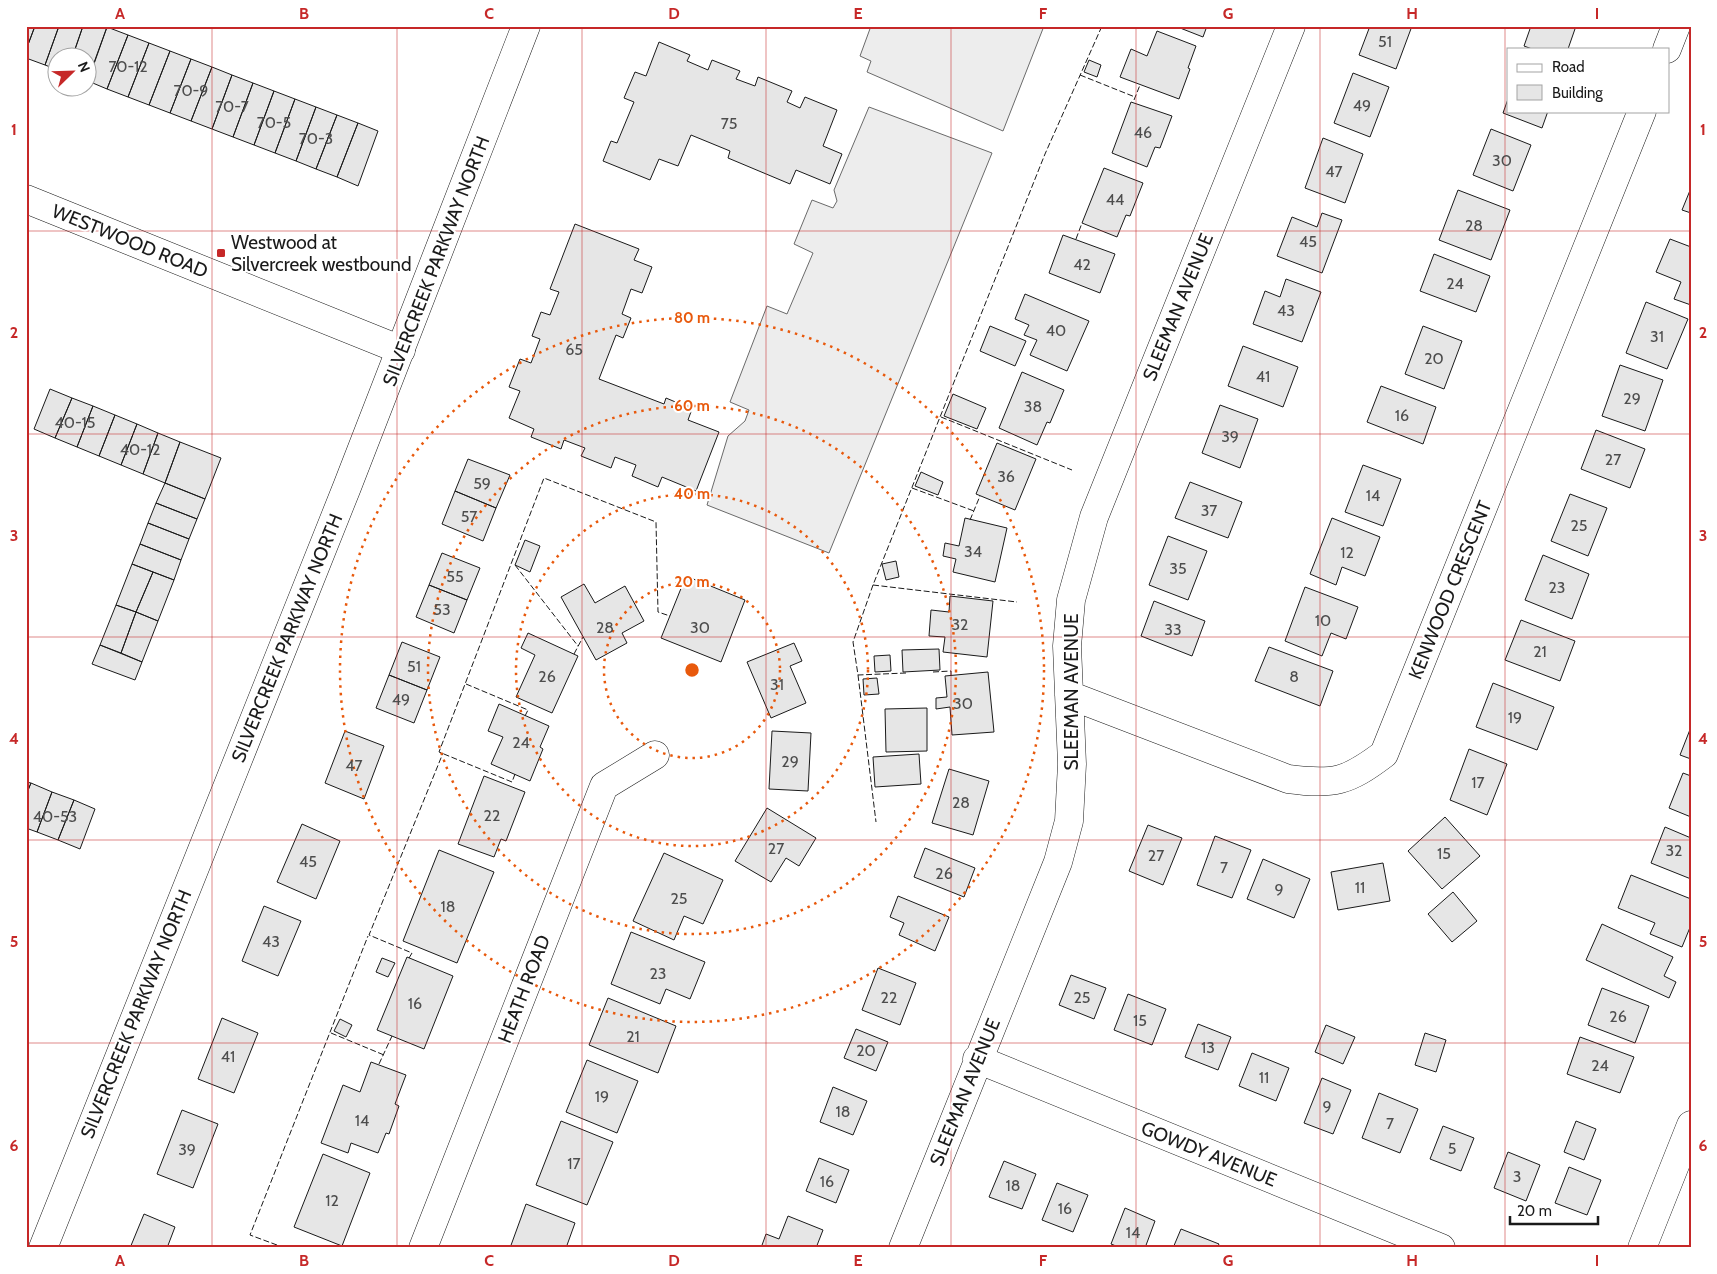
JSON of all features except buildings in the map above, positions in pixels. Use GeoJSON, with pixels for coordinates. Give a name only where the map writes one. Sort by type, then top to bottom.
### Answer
{"type":"FeatureCollection","features":[{"type":"Feature","properties":{"kind":"street","name":"SILVERCREEK PARKWAY NORTH"},"geometry":{"type":"LineString","coordinates":[[43,1248],[401,350],[526,26]]}},
{"type":"Feature","properties":{"kind":"street","name":"SLEEMAN AVENUE"},"geometry":{"type":"LineString","coordinates":[[903,1248],[1058,862],[1069,821],[1072,764],[1067,646],[1072,594],[1094,517],[1291,26]]}},
{"type":"Feature","properties":{"kind":"street"},"geometry":{"type":"LineString","coordinates":[[1667,48],[1676,26]]}},
{"type":"Feature","properties":{"kind":"street","name":"KENWOOD CRESCENT"},"geometry":{"type":"LineString","coordinates":[[1069,695],[1288,779],[1321,783],[1357,775],[1384,754],[1642,112]]}},
{"type":"Feature","properties":{"kind":"street","name":"WESTWOOD ROAD"},"geometry":{"type":"LineString","coordinates":[[26,199],[401,350]]}},
{"type":"Feature","properties":{"kind":"street","name":"HEATH ROAD"},"geometry":{"type":"LineString","coordinates":[[423,1248],[604,786],[655,755]]}},
{"type":"Feature","properties":{"kind":"street","name":"GOWDY AVENUE"},"geometry":{"type":"LineString","coordinates":[[978,1060],[1441,1248]]}},
{"type":"Feature","properties":{"kind":"street"},"geometry":{"type":"LineString","coordinates":[[1642,1248],[1691,1125]]}},
{"type":"Feature","properties":{"kind":"shaded area"},"geometry":{"type":"Polygon","coordinates":[[[871,26],[1044,26],[1003,131],[867,72],[871,61],[860,56],[871,26]]]}},
{"type":"Feature","properties":{"kind":"shaded area"},"geometry":{"type":"Polygon","coordinates":[[[869,107],[992,153],[829,553],[707,505],[728,436],[745,421],[749,410],[730,402],[767,306],[787,314],[813,253],[794,244],[812,200],[833,208],[837,201],[834,190],[869,107]]]}},
{"type":"Feature","properties":{"kind":"fence"},"geometry":{"type":"LineString","coordinates":[[906,673],[858,675],[853,642],[873,585],[1045,154],[1102,26]]}},
{"type":"Feature","properties":{"kind":"fence"},"geometry":{"type":"LineString","coordinates":[[1080,75],[1135,97]]}},
{"type":"Feature","properties":{"kind":"fence"},"geometry":{"type":"LineString","coordinates":[[1134,100],[1140,85]]}},
{"type":"Feature","properties":{"kind":"fence"},"geometry":{"type":"LineString","coordinates":[[1076,239],[1082,223]]}},
{"type":"Feature","properties":{"kind":"fence"},"geometry":{"type":"LineString","coordinates":[[941,417],[1072,470]]}},
{"type":"Feature","properties":{"kind":"fence"},"geometry":{"type":"LineString","coordinates":[[515,774],[512,782],[439,752],[544,478],[656,522],[658,612],[670,616]]}},
{"type":"Feature","properties":{"kind":"fence"},"geometry":{"type":"LineString","coordinates":[[912,488],[974,511]]}},
{"type":"Feature","properties":{"kind":"fence"},"geometry":{"type":"LineString","coordinates":[[970,520],[980,496]]}},
{"type":"Feature","properties":{"kind":"fence"},"geometry":{"type":"LineString","coordinates":[[515,565],[578,646]]}},
{"type":"Feature","properties":{"kind":"fence"},"geometry":{"type":"LineString","coordinates":[[873,585],[1017,602]]}},
{"type":"Feature","properties":{"kind":"fence"},"geometry":{"type":"LineString","coordinates":[[574,654],[583,637]]}},
{"type":"Feature","properties":{"kind":"fence"},"geometry":{"type":"LineString","coordinates":[[933,672],[951,671],[951,677]]}},
{"type":"Feature","properties":{"kind":"fence"},"geometry":{"type":"LineString","coordinates":[[858,675],[876,822]]}},
{"type":"Feature","properties":{"kind":"fence"},"geometry":{"type":"LineString","coordinates":[[466,684],[528,710],[525,716]]}},
{"type":"Feature","properties":{"kind":"fence"},"geometry":{"type":"LineString","coordinates":[[409,958],[412,953],[369,935],[443,753]]}},
{"type":"Feature","properties":{"kind":"fence"},"geometry":{"type":"LineString","coordinates":[[285,1248],[250,1235],[368,936]]}},
{"type":"Feature","properties":{"kind":"fence"},"geometry":{"type":"LineString","coordinates":[[331,1033],[384,1055]]}},
{"type":"Feature","properties":{"kind":"fence"},"geometry":{"type":"LineString","coordinates":[[379,1064],[392,1036]]}},
{"type":"Feature","properties":{"kind":"place","name":"Westwood at Silvercreek westbound"},"geometry":{"type":"Point","coordinates":[221,253]}}]}
